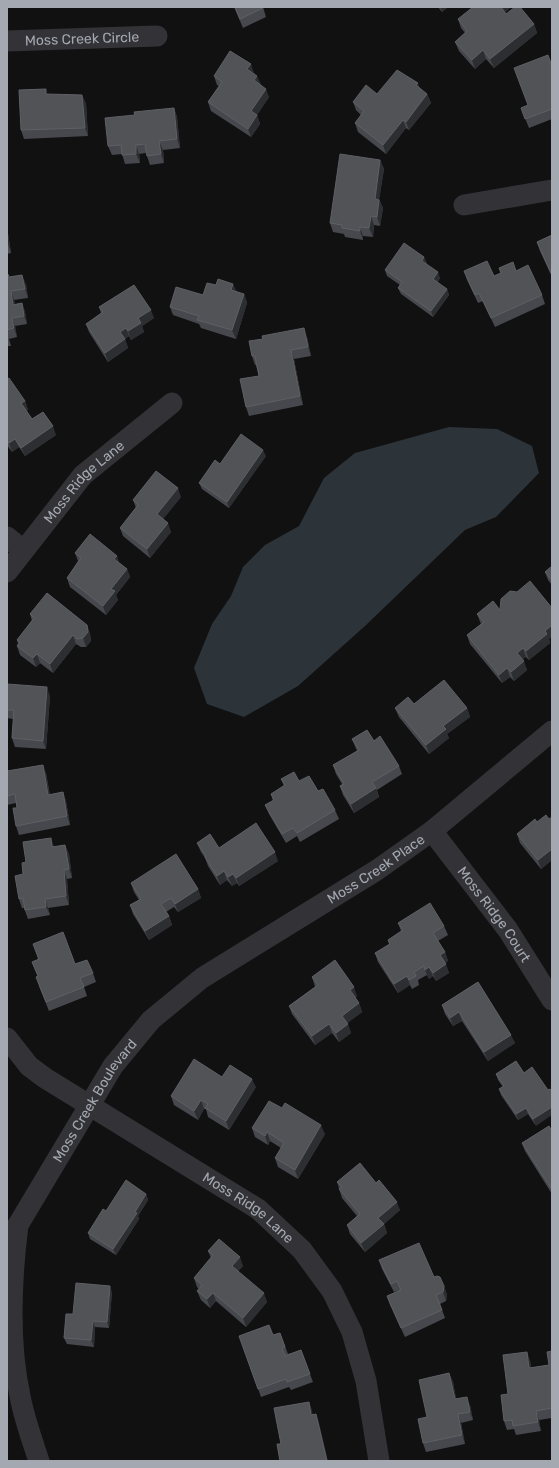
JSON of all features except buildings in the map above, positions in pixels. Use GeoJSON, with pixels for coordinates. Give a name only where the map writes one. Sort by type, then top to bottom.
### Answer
{"type":"FeatureCollection","features":[{"type":"Feature","properties":{"kind":"street","name":"Moss Creek Circle"},"geometry":{"type":"LineString","coordinates":[[7,41],[157,36]]}},
{"type":"Feature","properties":{"kind":"street"},"geometry":{"type":"LineString","coordinates":[[464,205],[552,190]]}},
{"type":"Feature","properties":{"kind":"street","name":"Moss Ridge Lane"},"geometry":{"type":"LineString","coordinates":[[7,572],[83,475],[172,403]]}},
{"type":"Feature","properties":{"kind":"street"},"geometry":{"type":"LineString","coordinates":[[7,537],[23,550]]}},
{"type":"Feature","properties":{"kind":"street","name":"Moss Creek Place"},"geometry":{"type":"LineString","coordinates":[[188,989],[389,862],[432,831],[552,730]]}},
{"type":"Feature","properties":{"kind":"street","name":"Moss Ridge Court"},"geometry":{"type":"LineString","coordinates":[[432,831],[504,924],[552,1000]]}},
{"type":"Feature","properties":{"kind":"street","name":"Moss Creek Boulevard"},"geometry":{"type":"LineString","coordinates":[[39,1461],[20,1396],[14,1353],[14,1260],[12,1232],[113,1066],[131,1042],[151,1020],[188,989]]}},
{"type":"Feature","properties":{"kind":"street","name":"Moss Ridge Lane"},"geometry":{"type":"LineString","coordinates":[[7,1038],[29,1066],[89,1106],[258,1209],[302,1250],[332,1292],[352,1332],[366,1381],[379,1461]]}},
{"type":"Feature","properties":{"kind":"shaded area"},"geometry":{"type":"Polygon","coordinates":[[[449,427],[497,429],[532,446],[539,473],[496,517],[465,530],[365,626],[298,686],[244,717],[207,704],[194,668],[212,624],[231,596],[243,567],[265,545],[299,526],[324,478],[355,453],[449,427]]]}}]}
